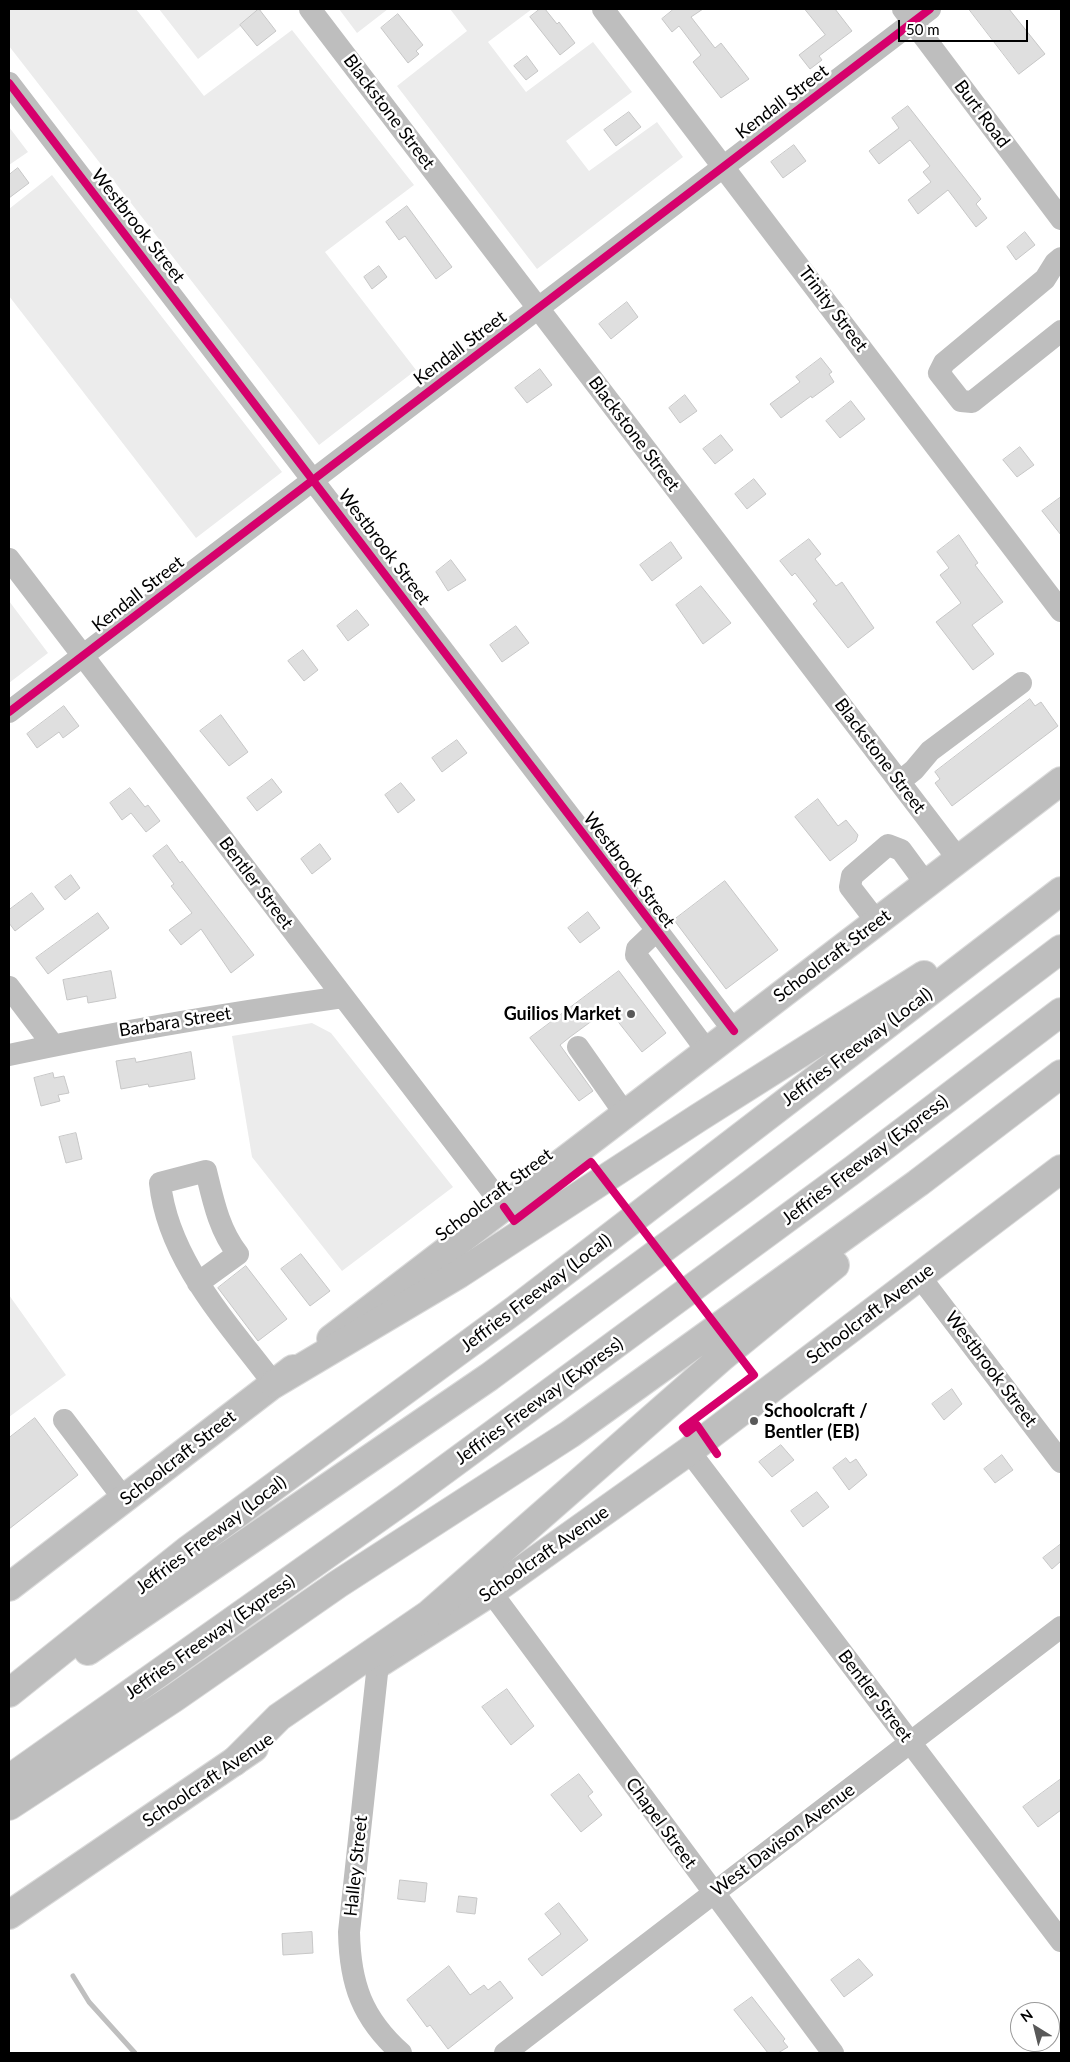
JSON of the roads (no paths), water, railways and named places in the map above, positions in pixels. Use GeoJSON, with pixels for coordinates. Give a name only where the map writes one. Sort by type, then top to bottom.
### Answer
{"type":"FeatureCollection","features":[{"type":"Feature","properties":{"kind":"main road","name":"Schoolcraft Street"},"geometry":{"type":"LineString","coordinates":[[12,1578],[124,1499],[1061,781]]}},
{"type":"Feature","properties":{"kind":"main road"},"geometry":{"type":"LineString","coordinates":[[274,1384],[459,1274],[698,1118],[911,985],[1061,873]]}},
{"type":"Feature","properties":{"kind":"main road","name":"Jeffries Freeway (Local)"},"geometry":{"type":"LineString","coordinates":[[9,1694],[189,1549],[516,1309],[1061,891]]}},
{"type":"Feature","properties":{"kind":"main road"},"geometry":{"type":"LineString","coordinates":[[9,1705],[489,1377],[743,1190],[1061,949]]}},
{"type":"Feature","properties":{"kind":"main road","name":"Jeffries Freeway (Express)"},"geometry":{"type":"LineString","coordinates":[[9,1779],[405,1499],[854,1170],[1061,1012]]}},
{"type":"Feature","properties":{"kind":"main road"},"geometry":{"type":"LineString","coordinates":[[9,1806],[174,1698],[338,1584],[570,1434],[902,1195],[1061,1074]]}},
{"type":"Feature","properties":{"kind":"main road"},"geometry":{"type":"LineString","coordinates":[[234,1762],[279,1717],[429,1614],[721,1358],[941,1179],[1031,1097]]}},
{"type":"Feature","properties":{"kind":"main road","name":"Schoolcraft Avenue"},"geometry":{"type":"LineString","coordinates":[[9,1915],[378,1664],[491,1592],[689,1451],[1061,1168]]}},
{"type":"Feature","properties":{"kind":"street","name":"Blackstone Street"},"geometry":{"type":"LineString","coordinates":[[310,9],[959,860]]}},
{"type":"Feature","properties":{"kind":"street","name":"Trinity Street"},"geometry":{"type":"LineString","coordinates":[[603,9],[1061,611]]}},
{"type":"Feature","properties":{"kind":"street","name":"Kendall Street"},"geometry":{"type":"LineString","coordinates":[[9,712],[538,308],[915,13]]}},
{"type":"Feature","properties":{"kind":"street","name":"Burt Road"},"geometry":{"type":"LineString","coordinates":[[915,13],[1061,219]]}},
{"type":"Feature","properties":{"kind":"street","name":"Westbrook Street"},"geometry":{"type":"LineString","coordinates":[[9,83],[734,1031]]}},
{"type":"Feature","properties":{"kind":"street"},"geometry":{"type":"LineString","coordinates":[[1061,258],[1045,279],[944,363],[939,373],[961,402],[972,402],[1061,331]]}},
{"type":"Feature","properties":{"kind":"street","name":"Bentler Street"},"geometry":{"type":"LineString","coordinates":[[9,559],[504,1207]]}},
{"type":"Feature","properties":{"kind":"street"},"geometry":{"type":"LineString","coordinates":[[899,782],[914,770],[930,751],[1021,683]]}},
{"type":"Feature","properties":{"kind":"street"},"geometry":{"type":"LineString","coordinates":[[877,922],[850,888],[852,876],[888,845],[900,850],[926,884]]}},
{"type":"Feature","properties":{"kind":"street"},"geometry":{"type":"LineString","coordinates":[[656,931],[637,949],[636,955],[707,1052]]}},
{"type":"Feature","properties":{"kind":"street"},"geometry":{"type":"LineString","coordinates":[[9,987],[53,1045]]}},
{"type":"Feature","properties":{"kind":"street","name":"Barbara Street"},"geometry":{"type":"LineString","coordinates":[[9,1055],[195,1018],[343,997]]}},
{"type":"Feature","properties":{"kind":"street"},"geometry":{"type":"LineString","coordinates":[[578,1047],[625,1114]]}},
{"type":"Feature","properties":{"kind":"street"},"geometry":{"type":"LineString","coordinates":[[206,1277],[238,1254],[230,1243],[214,1207],[206,1171],[160,1183],[163,1208],[206,1277],[274,1384]]}},
{"type":"Feature","properties":{"kind":"street","name":"Westbrook Street"},"geometry":{"type":"LineString","coordinates":[[920,1277],[1061,1462]]}},
{"type":"Feature","properties":{"kind":"street"},"geometry":{"type":"LineString","coordinates":[[64,1420],[124,1499]]}},
{"type":"Feature","properties":{"kind":"street","name":"Bentler Street"},"geometry":{"type":"LineString","coordinates":[[689,1451],[1061,1941]]}},
{"type":"Feature","properties":{"kind":"street","name":"Chapel Street"},"geometry":{"type":"LineString","coordinates":[[491,1592],[712,1893],[833,2053]]}},
{"type":"Feature","properties":{"kind":"street","name":"West Davison Avenue"},"geometry":{"type":"LineString","coordinates":[[505,2053],[1061,1627]]}},
{"type":"Feature","properties":{"kind":"street","name":"Halley Street"},"geometry":{"type":"LineString","coordinates":[[378,1664],[349,1932],[350,1959],[354,1980],[368,2016],[389,2042],[401,2053]]}},
{"type":"Feature","properties":{"kind":"waterway"},"geometry":{"type":"LineString","coordinates":[[73,1976],[89,2002],[135,2053]]}},
{"type":"Feature","properties":{"kind":"place","name":"Guilios Market"},"geometry":{"type":"Point","coordinates":[631,1014]}},
{"type":"Feature","properties":{"kind":"place","name":"Schoolcraft / Bentler (EB)"},"geometry":{"type":"Point","coordinates":[754,1421]}}]}
